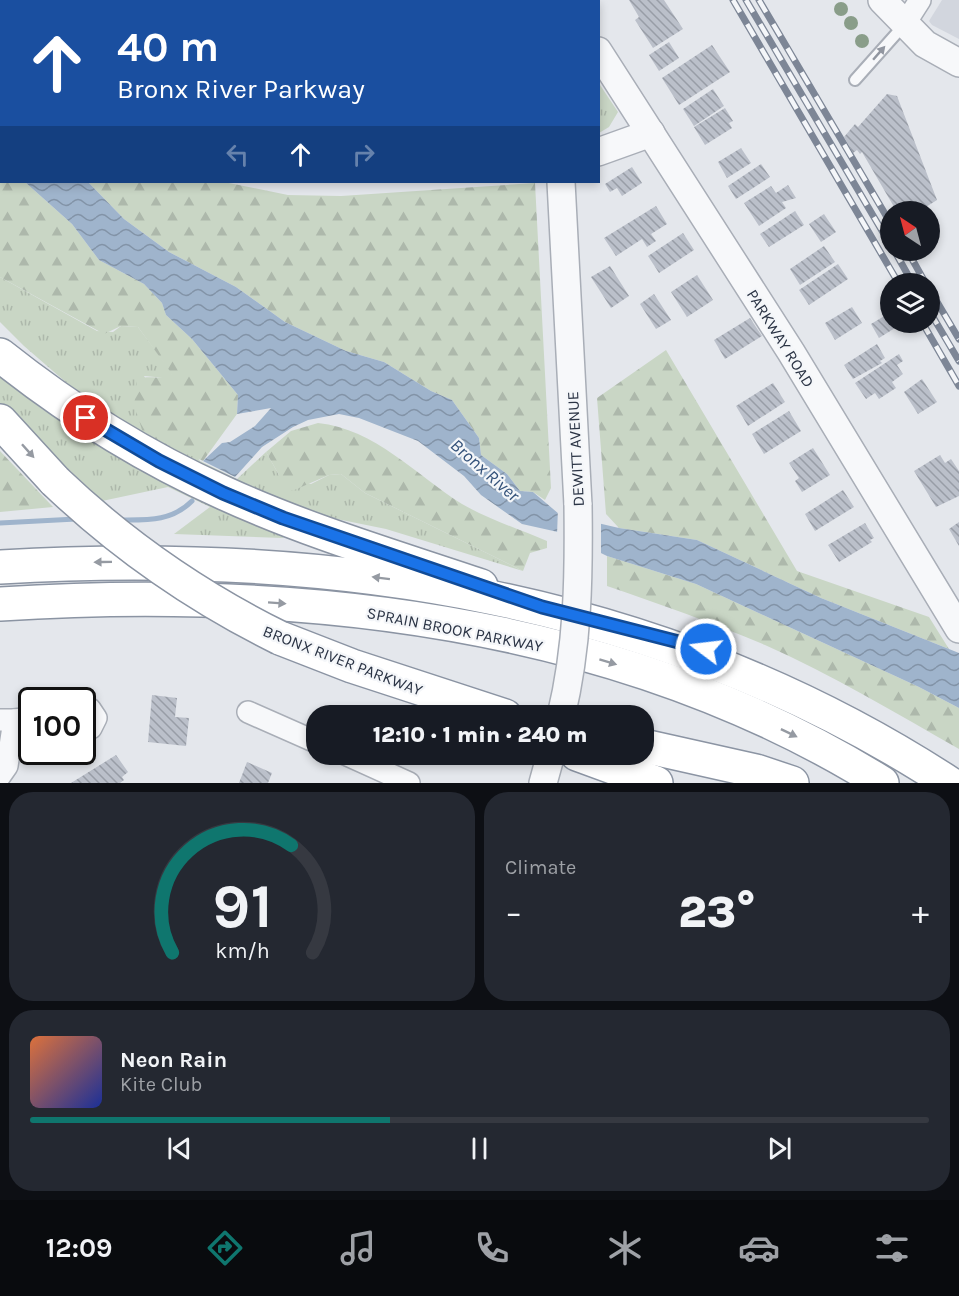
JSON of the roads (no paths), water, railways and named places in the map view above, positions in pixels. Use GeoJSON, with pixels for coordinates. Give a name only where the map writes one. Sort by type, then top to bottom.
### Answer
{"type":"FeatureCollection","features":[{"type":"Feature","properties":{"kind":"highway"},"geometry":{"type":"LineString","coordinates":[[5,357],[71,408],[129,444],[223,493],[322,532],[542,607]]}},
{"type":"Feature","properties":{"kind":"highway","name":"BRONX RIVER PARKWAY"},"geometry":{"type":"LineString","coordinates":[[0,421],[55,481],[84,508],[165,571],[221,607],[280,638],[415,688],[470,705]]}},
{"type":"Feature","properties":{"kind":"highway"},"geometry":{"type":"LineString","coordinates":[[0,567],[137,562],[264,567],[410,582],[542,607],[740,659],[808,684],[858,705],[959,762]]}},
{"type":"Feature","properties":{"kind":"highway","name":"SPRAIN BROOK PARKWAY"},"geometry":{"type":"LineString","coordinates":[[0,604],[107,599],[229,600],[366,611],[465,627],[598,659],[693,691],[785,731],[882,783]]}},
{"type":"Feature","properties":{"kind":"highway"},"geometry":{"type":"LineString","coordinates":[[607,624],[705,658],[797,697],[858,728],[949,783]]}},
{"type":"Feature","properties":{"kind":"highway"},"geometry":{"type":"LineString","coordinates":[[415,688],[454,705]]}},
{"type":"Feature","properties":{"kind":"highway"},"geometry":{"type":"LineString","coordinates":[[654,748],[756,771],[792,783]]}},
{"type":"Feature","properties":{"kind":"highway"},"geometry":{"type":"LineString","coordinates":[[565,765],[656,783]]}},
{"type":"Feature","properties":{"kind":"street"},"geometry":{"type":"LineString","coordinates":[[882,0],[925,44],[959,63]]}},
{"type":"Feature","properties":{"kind":"street"},"geometry":{"type":"LineString","coordinates":[[904,25],[920,0]]}},
{"type":"Feature","properties":{"kind":"street","name":"PARKWAY ROAD"},"geometry":{"type":"LineString","coordinates":[[600,54],[791,352],[959,629]]}},
{"type":"Feature","properties":{"kind":"street"},"geometry":{"type":"LineString","coordinates":[[600,151],[651,133]]}},
{"type":"Feature","properties":{"kind":"street","name":"DEWITT AVENUE"},"geometry":{"type":"LineString","coordinates":[[561,183],[578,505],[579,578],[576,636],[563,705]]}},
{"type":"Feature","properties":{"kind":"street"},"geometry":{"type":"LineString","coordinates":[[248,712],[306,738]]}},
{"type":"Feature","properties":{"kind":"street"},"geometry":{"type":"LineString","coordinates":[[0,776],[7,766],[15,719]]}},
{"type":"Feature","properties":{"kind":"street"},"geometry":{"type":"LineString","coordinates":[[369,765],[409,783]]}},
{"type":"Feature","properties":{"kind":"lane"},"geometry":{"type":"LineString","coordinates":[[855,80],[904,25]]}},
{"type":"Feature","properties":{"kind":"water","name":"Bronx River"},"geometry":{"type":"Polygon","coordinates":[[[26,183],[89,183],[124,219],[169,252],[236,287],[285,322],[346,351],[384,362],[431,391],[452,400],[479,438],[481,455],[507,474],[520,491],[533,492],[559,514],[619,528],[697,540],[821,598],[959,653],[959,708],[919,687],[696,584],[607,556],[558,532],[522,524],[481,495],[464,476],[418,441],[359,418],[339,414],[308,420],[293,427],[262,447],[235,477],[203,461],[222,443],[230,442],[255,426],[271,408],[237,414],[238,395],[192,339],[166,315],[162,303],[144,284],[99,260],[72,224],[26,183]]]}},
{"type":"Feature","properties":{"kind":"waterway"},"geometry":{"type":"LineString","coordinates":[[118,520],[149,520],[167,516],[176,513],[192,501]]}},
{"type":"Feature","properties":{"kind":"waterway"},"geometry":{"type":"LineString","coordinates":[[0,523],[76,519]]}},
{"type":"Feature","properties":{"kind":"railway"},"geometry":{"type":"LineString","coordinates":[[733,0],[893,273]]}},
{"type":"Feature","properties":{"kind":"railway"},"geometry":{"type":"LineString","coordinates":[[746,0],[880,227]]}},
{"type":"Feature","properties":{"kind":"railway"},"geometry":{"type":"LineString","coordinates":[[759,0],[880,205]]}},
{"type":"Feature","properties":{"kind":"railway"},"geometry":{"type":"LineString","coordinates":[[900,261],[907,273]]}},
{"type":"Feature","properties":{"kind":"railway"},"geometry":{"type":"LineString","coordinates":[[913,261],[920,273]]}},
{"type":"Feature","properties":{"kind":"railway"},"geometry":{"type":"LineString","coordinates":[[940,307],[959,339]]}},
{"type":"Feature","properties":{"kind":"railway"},"geometry":{"type":"LineString","coordinates":[[940,329],[959,361]]}},
{"type":"Feature","properties":{"kind":"railway"},"geometry":{"type":"LineString","coordinates":[[928,333],[959,386]]}}]}
